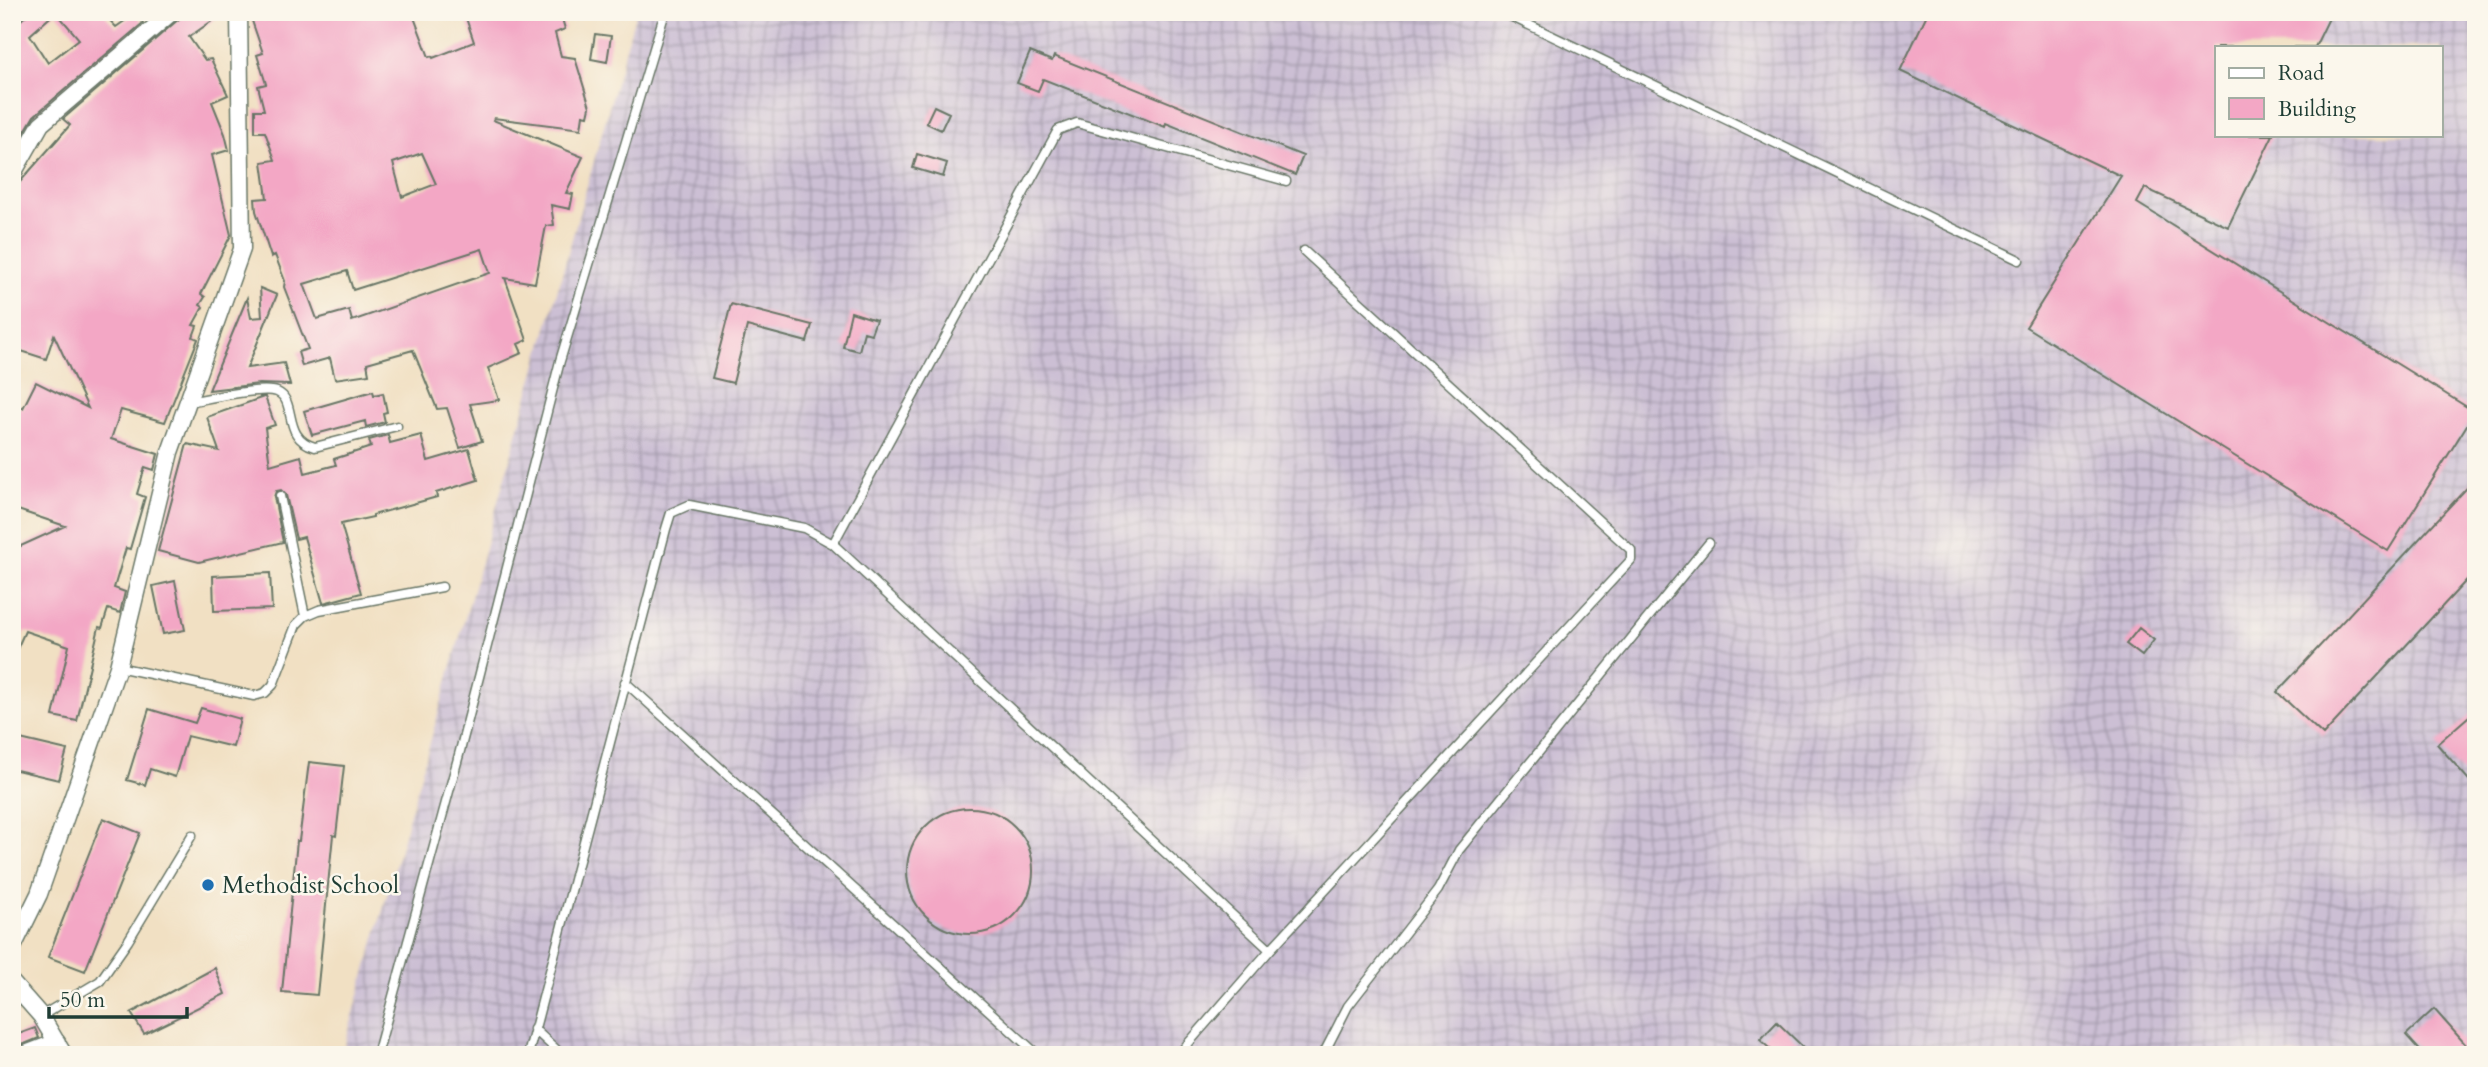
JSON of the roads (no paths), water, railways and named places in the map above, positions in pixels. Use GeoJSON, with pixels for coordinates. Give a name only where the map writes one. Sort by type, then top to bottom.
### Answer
{"type":"FeatureCollection","features":[{"type":"Feature","properties":{"kind":"street"},"geometry":{"type":"LineString","coordinates":[[12,175],[41,124],[172,12]]}},
{"type":"Feature","properties":{"kind":"street"},"geometry":{"type":"LineString","coordinates":[[12,949],[39,894],[118,667],[170,452],[242,249],[239,12]]}},
{"type":"Feature","properties":{"kind":"street"},"geometry":{"type":"LineString","coordinates":[[12,983],[41,1016],[60,1048],[23,1055]]}},
{"type":"Feature","properties":{"kind":"lane"},"geometry":{"type":"LineString","coordinates":[[377,1055],[456,765],[560,361],[664,12]]}},
{"type":"Feature","properties":{"kind":"lane"},"geometry":{"type":"LineString","coordinates":[[1502,12],[2019,260]]}},
{"type":"Feature","properties":{"kind":"lane"},"geometry":{"type":"LineString","coordinates":[[833,544],[1058,130],[1077,123],[1286,181]]}},
{"type":"Feature","properties":{"kind":"lane"},"geometry":{"type":"LineString","coordinates":[[1178,1055],[1270,950],[1630,560],[1631,550],[1304,251]]}},
{"type":"Feature","properties":{"kind":"lane"},"geometry":{"type":"LineString","coordinates":[[188,402],[254,392],[280,393],[285,400],[296,434],[303,444],[315,447],[397,426]]}},
{"type":"Feature","properties":{"kind":"lane"},"geometry":{"type":"LineString","coordinates":[[280,496],[305,616]]}},
{"type":"Feature","properties":{"kind":"lane"},"geometry":{"type":"LineString","coordinates":[[527,1055],[671,513],[689,505],[804,528],[833,544],[1270,950]]}},
{"type":"Feature","properties":{"kind":"lane"},"geometry":{"type":"LineString","coordinates":[[1323,1055],[1348,1006],[1438,890],[1459,850],[1709,543]]}},
{"type":"Feature","properties":{"kind":"lane"},"geometry":{"type":"LineString","coordinates":[[118,667],[254,696],[265,693],[273,685],[296,625],[305,616],[319,610],[442,587]]}},
{"type":"Feature","properties":{"kind":"lane"},"geometry":{"type":"LineString","coordinates":[[625,682],[1038,1055]]}},
{"type":"Feature","properties":{"kind":"lane"},"geometry":{"type":"LineString","coordinates":[[41,1016],[100,981],[128,941],[192,835]]}},
{"type":"Feature","properties":{"kind":"lane"},"geometry":{"type":"LineString","coordinates":[[534,1029],[562,1055]]}},
{"type":"Feature","properties":{"kind":"place","name":"Methodist School"},"geometry":{"type":"Point","coordinates":[208,885]}}]}
